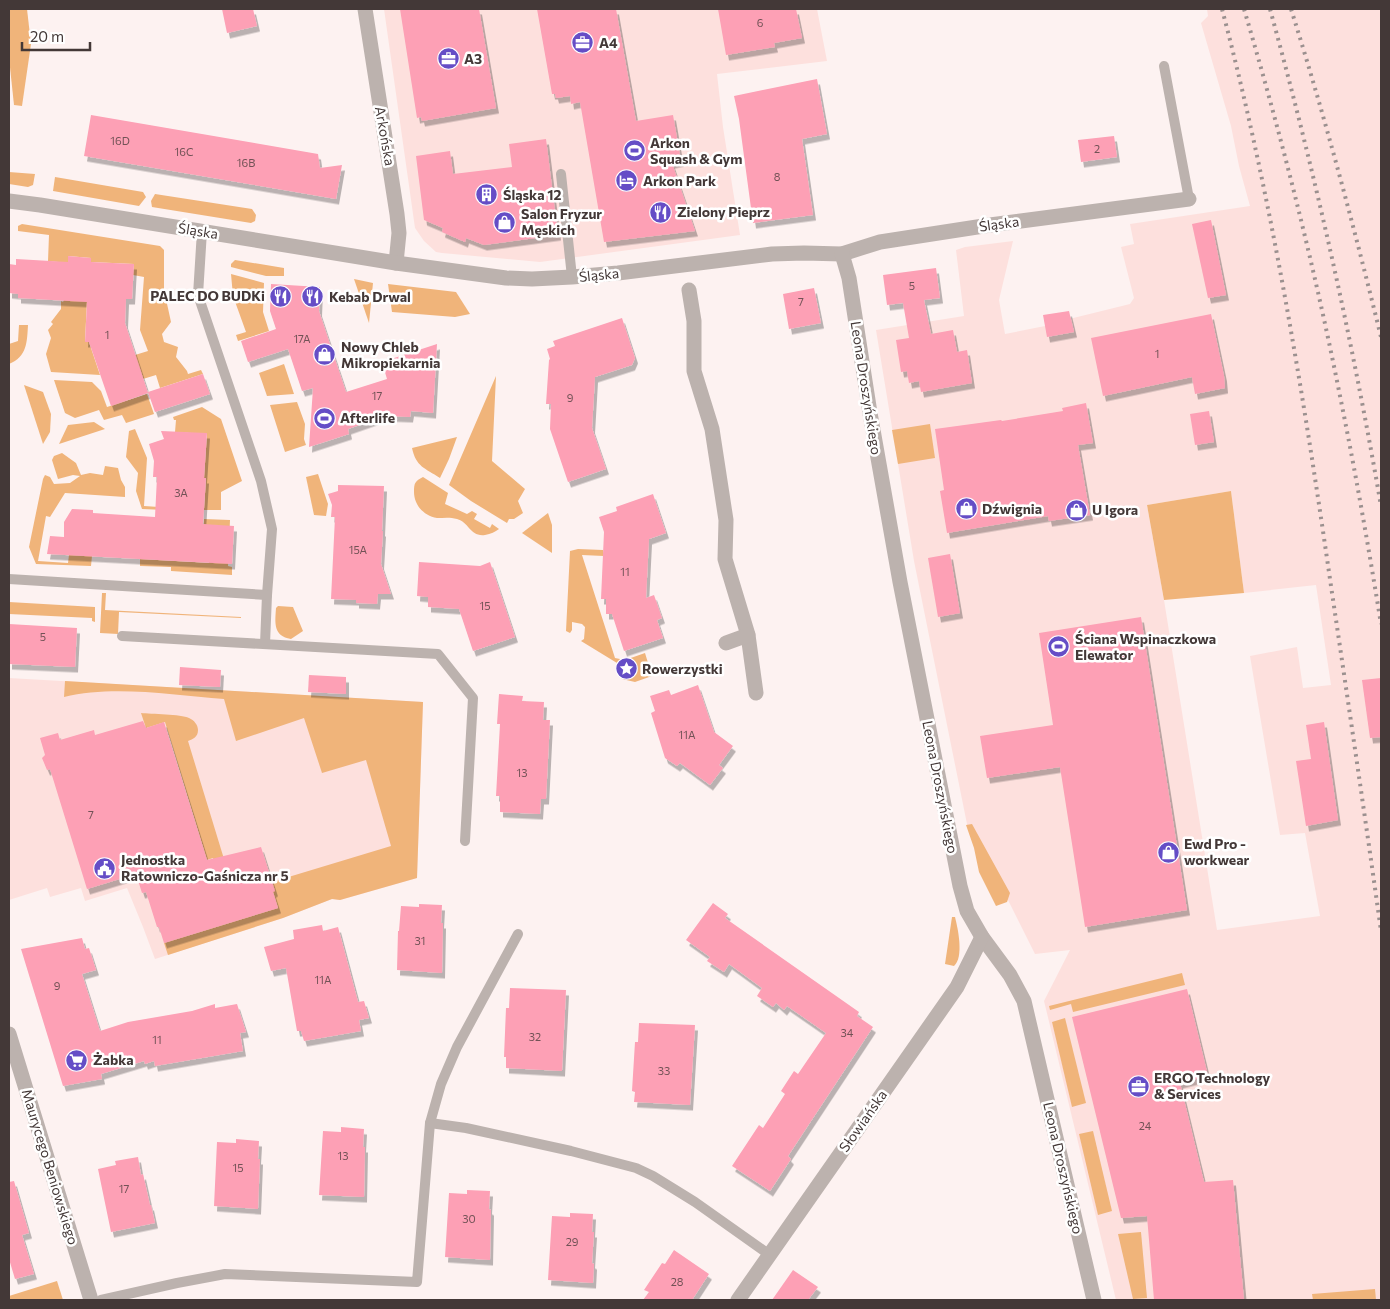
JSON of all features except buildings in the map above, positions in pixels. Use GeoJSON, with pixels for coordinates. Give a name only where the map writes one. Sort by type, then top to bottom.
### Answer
{"type":"FeatureCollection","features":[{"type":"Feature","properties":{"kind":"street","name":"Arkońska"},"geometry":{"type":"LineString","coordinates":[[365,9],[397,214],[396,263]]}},
{"type":"Feature","properties":{"kind":"street","name":"Śląska"},"geometry":{"type":"LineString","coordinates":[[9,201],[396,263],[506,278],[532,279],[572,277],[772,254],[842,254],[880,242],[990,225],[1189,199]]}},
{"type":"Feature","properties":{"kind":"street","name":"Leona Droszyńskiego"},"geometry":{"type":"LineString","coordinates":[[842,254],[850,284],[870,413],[900,582],[956,866],[968,911],[982,938],[1010,975],[1024,1001],[1094,1300]]}},
{"type":"Feature","properties":{"kind":"street"},"geometry":{"type":"LineString","coordinates":[[689,290],[694,321],[694,371],[712,428],[726,520],[725,559],[748,635],[756,693]]}},
{"type":"Feature","properties":{"kind":"street"},"geometry":{"type":"LineString","coordinates":[[726,643],[748,635]]}},
{"type":"Feature","properties":{"kind":"street","name":"Słowiańska"},"geometry":{"type":"LineString","coordinates":[[738,1300],[957,987],[982,938]]}},
{"type":"Feature","properties":{"kind":"street","name":"Maurycego Beniowskiego"},"geometry":{"type":"LineString","coordinates":[[9,1034],[91,1300]]}},
{"type":"Feature","properties":{"kind":"lane"},"geometry":{"type":"LineString","coordinates":[[1164,66],[1189,199]]}},
{"type":"Feature","properties":{"kind":"lane"},"geometry":{"type":"LineString","coordinates":[[561,174],[572,277]]}},
{"type":"Feature","properties":{"kind":"lane"},"geometry":{"type":"LineString","coordinates":[[202,231],[198,295],[263,486],[272,529],[265,644]]}},
{"type":"Feature","properties":{"kind":"lane"},"geometry":{"type":"LineString","coordinates":[[9,579],[267,595]]}},
{"type":"Feature","properties":{"kind":"lane"},"geometry":{"type":"LineString","coordinates":[[122,636],[438,654],[473,698],[465,841]]}},
{"type":"Feature","properties":{"kind":"lane"},"geometry":{"type":"LineString","coordinates":[[101,1300],[225,1274],[417,1282],[430,1123],[441,1084],[457,1047],[518,934]]}},
{"type":"Feature","properties":{"kind":"lane"},"geometry":{"type":"LineString","coordinates":[[430,1123],[481,1131],[601,1158],[636,1168],[653,1176],[686,1197],[770,1255]]}},
{"type":"Feature","properties":{"kind":"shaded area"},"geometry":{"type":"Polygon","coordinates":[[[9,9],[27,9],[31,44],[22,106],[14,105],[9,58],[9,9]]]}},
{"type":"Feature","properties":{"kind":"shaded area"},"geometry":{"type":"Polygon","coordinates":[[[384,9],[817,9],[827,61],[717,74],[723,127],[740,235],[540,262],[442,253],[436,252],[424,241],[415,228],[384,9]]]}},
{"type":"Feature","properties":{"kind":"shaded area"},"geometry":{"type":"Polygon","coordinates":[[[1207,9],[1381,9],[1381,1300],[1116,1300],[1044,1001],[1070,950],[1035,954],[1007,898],[968,829],[914,561],[876,330],[964,316],[956,250],[965,247],[1013,241],[999,300],[1005,334],[1045,326],[1130,304],[1134,298],[1121,247],[1134,244],[1130,224],[1250,206],[1231,126],[1201,23],[1208,16],[1207,9]],[[1231,491],[1147,505],[1217,930],[1320,916],[1305,833],[1280,835],[1250,656],[1297,647],[1303,688],[1331,685],[1316,585],[1244,593],[1231,491]]]}},
{"type":"Feature","properties":{"kind":"shaded area"},"geometry":{"type":"Polygon","coordinates":[[[9,172],[35,174],[33,185],[28,187],[9,184],[9,172]]]}},
{"type":"Feature","properties":{"kind":"shaded area"},"geometry":{"type":"Polygon","coordinates":[[[55,177],[143,192],[146,197],[139,206],[53,191],[55,177]]]}},
{"type":"Feature","properties":{"kind":"shaded area"},"geometry":{"type":"Polygon","coordinates":[[[155,194],[252,209],[256,215],[255,221],[251,223],[152,207],[151,201],[155,194]]]}},
{"type":"Feature","properties":{"kind":"shaded area"},"geometry":{"type":"Polygon","coordinates":[[[22,224],[160,246],[164,250],[164,290],[171,322],[162,334],[164,342],[178,347],[176,357],[188,374],[201,370],[203,374],[160,388],[156,375],[143,379],[135,355],[148,351],[140,330],[144,277],[133,275],[134,264],[91,262],[91,258],[68,256],[68,263],[48,261],[49,235],[18,231],[18,226],[22,224]]]}},
{"type":"Feature","properties":{"kind":"shaded area"},"geometry":{"type":"Polygon","coordinates":[[[235,260],[284,268],[284,276],[266,276],[231,267],[235,260]]]}},
{"type":"Feature","properties":{"kind":"shaded area"},"geometry":{"type":"Polygon","coordinates":[[[231,274],[264,283],[263,312],[269,331],[238,341],[236,335],[246,332],[233,296],[231,274]]]}},
{"type":"Feature","properties":{"kind":"shaded area"},"geometry":{"type":"Polygon","coordinates":[[[354,279],[373,283],[369,323],[354,279]]]}},
{"type":"Feature","properties":{"kind":"shaded area"},"geometry":{"type":"Polygon","coordinates":[[[388,284],[456,292],[470,314],[455,317],[392,312],[388,284]]]}},
{"type":"Feature","properties":{"kind":"shaded area"},"geometry":{"type":"Polygon","coordinates":[[[64,300],[87,301],[85,341],[89,342],[100,375],[51,372],[46,354],[51,338],[48,330],[53,324],[51,322],[61,309],[61,301],[63,302],[64,300]]]}},
{"type":"Feature","properties":{"kind":"shaded area"},"geometry":{"type":"Polygon","coordinates":[[[19,325],[28,325],[25,348],[15,361],[9,364],[9,344],[18,341],[19,325]]]}},
{"type":"Feature","properties":{"kind":"shaded area"},"geometry":{"type":"Polygon","coordinates":[[[284,364],[294,394],[267,396],[259,373],[284,364]]]}},
{"type":"Feature","properties":{"kind":"shaded area"},"geometry":{"type":"Polygon","coordinates":[[[496,376],[492,461],[525,489],[518,501],[523,513],[514,519],[509,519],[507,523],[449,485],[496,376]]]}},
{"type":"Feature","properties":{"kind":"shaded area"},"geometry":{"type":"Polygon","coordinates":[[[54,380],[92,382],[101,391],[107,407],[147,394],[154,414],[126,423],[122,415],[104,420],[99,410],[75,418],[65,413],[54,380]]]}},
{"type":"Feature","properties":{"kind":"shaded area"},"geometry":{"type":"Polygon","coordinates":[[[24,385],[43,392],[51,414],[50,432],[43,444],[24,385]]]}},
{"type":"Feature","properties":{"kind":"shaded area"},"geometry":{"type":"Polygon","coordinates":[[[297,402],[305,424],[304,439],[306,445],[285,452],[270,405],[297,402]]]}},
{"type":"Feature","properties":{"kind":"shaded area"},"geometry":{"type":"Polygon","coordinates":[[[202,407],[221,419],[242,481],[221,492],[221,510],[204,510],[207,434],[175,432],[176,420],[173,417],[202,407]]]}},
{"type":"Feature","properties":{"kind":"shaded area"},"geometry":{"type":"Polygon","coordinates":[[[94,422],[105,429],[59,444],[68,425],[94,422]]]}},
{"type":"Feature","properties":{"kind":"shaded area"},"geometry":{"type":"Polygon","coordinates":[[[930,424],[935,458],[898,464],[892,430],[930,424]]]}},
{"type":"Feature","properties":{"kind":"shaded area"},"geometry":{"type":"Polygon","coordinates":[[[135,429],[147,458],[144,506],[159,507],[165,510],[142,509],[136,491],[138,473],[126,457],[129,431],[135,429]]]}},
{"type":"Feature","properties":{"kind":"shaded area"},"geometry":{"type":"Polygon","coordinates":[[[457,437],[440,478],[422,466],[416,459],[412,448],[457,437]]]}},
{"type":"Feature","properties":{"kind":"shaded area"},"geometry":{"type":"Polygon","coordinates":[[[62,453],[76,463],[81,475],[90,473],[103,475],[105,466],[118,468],[125,487],[125,497],[65,493],[50,517],[46,516],[38,561],[68,563],[69,555],[92,556],[91,566],[36,564],[29,547],[45,475],[50,477],[54,484],[70,483],[80,476],[73,475],[58,479],[52,460],[54,456],[62,453]]]}},
{"type":"Feature","properties":{"kind":"shaded area"},"geometry":{"type":"Polygon","coordinates":[[[318,474],[328,504],[326,516],[314,515],[306,477],[318,474]]]}},
{"type":"Feature","properties":{"kind":"shaded area"},"geometry":{"type":"Polygon","coordinates":[[[423,477],[448,493],[445,504],[467,514],[472,511],[477,514],[474,519],[490,528],[492,524],[499,529],[489,534],[480,535],[473,532],[457,519],[437,518],[428,515],[421,509],[414,497],[414,486],[423,477]]]}},
{"type":"Feature","properties":{"kind":"shaded area"},"geometry":{"type":"Polygon","coordinates":[[[1231,491],[1244,593],[1164,600],[1147,505],[1231,491]]]}},
{"type":"Feature","properties":{"kind":"shaded area"},"geometry":{"type":"Polygon","coordinates":[[[548,513],[552,525],[552,553],[522,533],[548,513]]]}},
{"type":"Feature","properties":{"kind":"shaded area"},"geometry":{"type":"Polygon","coordinates":[[[204,519],[230,520],[228,566],[232,567],[232,575],[171,571],[171,567],[140,566],[140,559],[209,563],[208,542],[203,541],[204,519]]]}},
{"type":"Feature","properties":{"kind":"shaded area"},"geometry":{"type":"Polygon","coordinates":[[[578,549],[603,550],[604,556],[582,555],[615,658],[625,660],[645,653],[652,676],[635,682],[622,679],[617,663],[581,641],[584,639],[585,627],[582,624],[572,622],[570,633],[566,631],[570,551],[578,549]]]}},
{"type":"Feature","properties":{"kind":"shaded area"},"geometry":{"type":"Polygon","coordinates":[[[102,593],[106,593],[105,610],[241,618],[119,612],[118,634],[100,633],[102,593]]]}},
{"type":"Feature","properties":{"kind":"shaded area"},"geometry":{"type":"Polygon","coordinates":[[[9,602],[95,607],[95,622],[92,621],[92,618],[9,614],[9,602]]]}},
{"type":"Feature","properties":{"kind":"shaded area"},"geometry":{"type":"Polygon","coordinates":[[[278,606],[293,607],[303,631],[291,639],[281,635],[276,628],[276,608],[278,606]]]}},
{"type":"Feature","properties":{"kind":"shaded area"},"geometry":{"type":"Polygon","coordinates":[[[9,678],[423,702],[417,878],[340,900],[332,899],[283,918],[155,959],[127,888],[85,901],[81,888],[50,897],[47,888],[9,900],[9,678]]]}},
{"type":"Feature","properties":{"kind":"shaded area"},"geometry":{"type":"Polygon","coordinates":[[[65,681],[423,702],[417,878],[340,900],[332,899],[283,918],[168,955],[164,943],[278,908],[272,882],[391,846],[366,760],[322,773],[304,718],[236,741],[224,699],[123,691],[83,693],[64,697],[65,681]]]}},
{"type":"Feature","properties":{"kind":"shaded area"},"geometry":{"type":"Polygon","coordinates":[[[141,713],[185,717],[193,720],[196,725],[198,730],[196,736],[188,741],[224,859],[214,862],[213,858],[207,860],[165,722],[146,728],[141,713]]]}},
{"type":"Feature","properties":{"kind":"shaded area"},"geometry":{"type":"Polygon","coordinates":[[[972,824],[1010,893],[1007,902],[996,906],[979,872],[974,848],[966,825],[972,824]]]}},
{"type":"Feature","properties":{"kind":"shaded area"},"geometry":{"type":"Polygon","coordinates":[[[952,917],[955,917],[958,928],[960,950],[954,966],[945,964],[952,917]]]}},
{"type":"Feature","properties":{"kind":"shaded area"},"geometry":{"type":"Polygon","coordinates":[[[1182,973],[1185,985],[1073,1012],[1071,1004],[1050,1010],[1049,1006],[1182,973]]]}},
{"type":"Feature","properties":{"kind":"shaded area"},"geometry":{"type":"Polygon","coordinates":[[[1065,1018],[1086,1103],[1072,1107],[1052,1022],[1065,1018]]]}},
{"type":"Feature","properties":{"kind":"shaded area"},"geometry":{"type":"Polygon","coordinates":[[[1093,1131],[1112,1211],[1098,1215],[1079,1134],[1093,1131]]]}},
{"type":"Feature","properties":{"kind":"shaded area"},"geometry":{"type":"Polygon","coordinates":[[[1141,1232],[1147,1298],[1133,1299],[1118,1234],[1141,1232]]]}},
{"type":"Feature","properties":{"kind":"shaded area"},"geometry":{"type":"Polygon","coordinates":[[[57,1281],[63,1300],[9,1300],[9,1296],[57,1281]]]}},
{"type":"Feature","properties":{"kind":"shaded area"},"geometry":{"type":"Polygon","coordinates":[[[1375,1289],[1376,1300],[1313,1300],[1312,1294],[1375,1289]]]}},
{"type":"Feature","properties":{"kind":"railway"},"geometry":{"type":"LineString","coordinates":[[1222,9],[1256,152],[1285,296],[1320,513],[1381,931]]}},
{"type":"Feature","properties":{"kind":"railway"},"geometry":{"type":"LineString","coordinates":[[1244,9],[1285,155],[1320,302],[1352,457],[1381,624]]}},
{"type":"Feature","properties":{"kind":"railway"},"geometry":{"type":"LineString","coordinates":[[1270,9],[1302,132],[1345,318],[1381,506]]}},
{"type":"Feature","properties":{"kind":"railway"},"geometry":{"type":"LineString","coordinates":[[1291,9],[1339,172],[1381,337]]}},
{"type":"Feature","properties":{"kind":"place","name":"A4"},"geometry":{"type":"Point","coordinates":[583,43]}},
{"type":"Feature","properties":{"kind":"place","name":"A3"},"geometry":{"type":"Point","coordinates":[448,59]}},
{"type":"Feature","properties":{"kind":"place","name":"Arkon Squash & Gym"},"geometry":{"type":"Point","coordinates":[634,151]}},
{"type":"Feature","properties":{"kind":"place","name":"Arkon Park"},"geometry":{"type":"Point","coordinates":[627,181]}},
{"type":"Feature","properties":{"kind":"place","name":"Śląska 12"},"geometry":{"type":"Point","coordinates":[487,195]}},
{"type":"Feature","properties":{"kind":"place","name":"Zielony Pieprz"},"geometry":{"type":"Point","coordinates":[661,212]}},
{"type":"Feature","properties":{"kind":"place","name":"Salon Fryzur Męskich"},"geometry":{"type":"Point","coordinates":[505,222]}},
{"type":"Feature","properties":{"kind":"place","name":"PALEC DO BUDKi"},"geometry":{"type":"Point","coordinates":[281,296]}},
{"type":"Feature","properties":{"kind":"place","name":"Kebab Drwal"},"geometry":{"type":"Point","coordinates":[313,297]}},
{"type":"Feature","properties":{"kind":"place","name":"Nowy Chleb Mikropiekarnia"},"geometry":{"type":"Point","coordinates":[325,355]}},
{"type":"Feature","properties":{"kind":"place","name":"Afterlife"},"geometry":{"type":"Point","coordinates":[324,418]}},
{"type":"Feature","properties":{"kind":"place","name":"Dźwignia"},"geometry":{"type":"Point","coordinates":[966,509]}},
{"type":"Feature","properties":{"kind":"place","name":"U Igora"},"geometry":{"type":"Point","coordinates":[1076,510]}},
{"type":"Feature","properties":{"kind":"place","name":"Ściana Wspinaczkowa Elewator"},"geometry":{"type":"Point","coordinates":[1059,647]}},
{"type":"Feature","properties":{"kind":"place","name":"Rowerzystki"},"geometry":{"type":"Point","coordinates":[626,669]}},
{"type":"Feature","properties":{"kind":"place","name":"Ewd Pro - workwear"},"geometry":{"type":"Point","coordinates":[1168,852]}},
{"type":"Feature","properties":{"kind":"place","name":"Jednostka Ratowniczo-Gaśnicza nr 5"},"geometry":{"type":"Point","coordinates":[105,868]}},
{"type":"Feature","properties":{"kind":"place","name":"Żabka"},"geometry":{"type":"Point","coordinates":[77,1060]}},
{"type":"Feature","properties":{"kind":"place","name":"ERGO Technology & Services"},"geometry":{"type":"Point","coordinates":[1138,1086]}}]}
